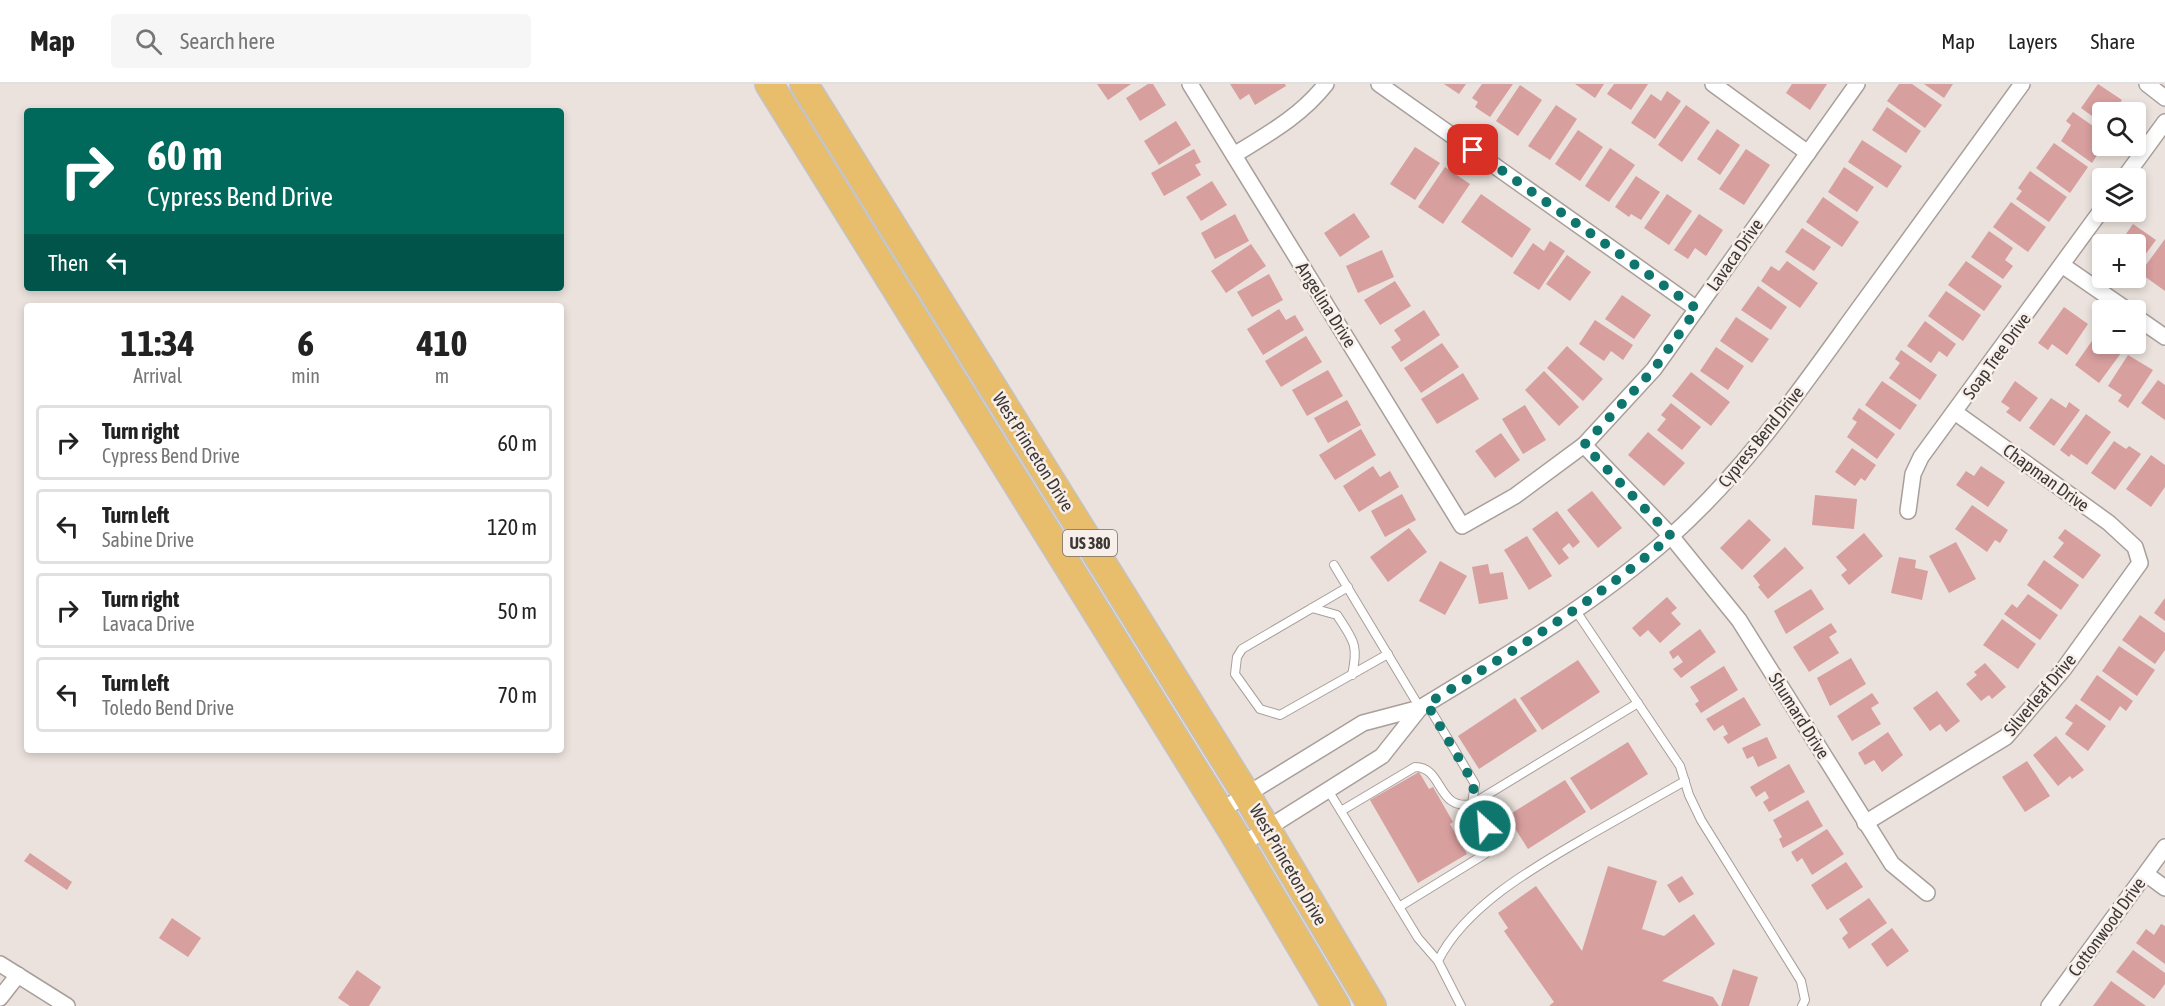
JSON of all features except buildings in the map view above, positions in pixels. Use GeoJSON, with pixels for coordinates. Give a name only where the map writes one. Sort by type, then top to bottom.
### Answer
{"type":"FeatureCollection","features":[{"type":"Feature","properties":{"kind":"highway","name":"West Princeton Drive"},"geometry":{"type":"LineString","coordinates":[[769,84],[1241,845],[1336,1006]]}},
{"type":"Feature","properties":{"kind":"highway","name":"West Princeton Drive"},"geometry":{"type":"LineString","coordinates":[[804,84],[1246,794],[1371,1006]]}},
{"type":"Feature","properties":{"kind":"street","name":"Angelina Drive"},"geometry":{"type":"LineString","coordinates":[[1190,84],[1462,526]]}},
{"type":"Feature","properties":{"kind":"street"},"geometry":{"type":"LineString","coordinates":[[1234,155],[1289,120],[1312,102],[1326,84]]}},
{"type":"Feature","properties":{"kind":"street"},"geometry":{"type":"LineString","coordinates":[[1379,84],[1697,309]]}},
{"type":"Feature","properties":{"kind":"street"},"geometry":{"type":"LineString","coordinates":[[1713,84],[1808,153]]}},
{"type":"Feature","properties":{"kind":"street","name":"Lavaca Drive"},"geometry":{"type":"LineString","coordinates":[[1462,526],[1515,496],[1584,445],[1654,369],[1857,84]]}},
{"type":"Feature","properties":{"kind":"street","name":"Cypress Bend Drive"},"geometry":{"type":"LineString","coordinates":[[1220,811],[1363,723],[1424,706],[1576,610],[1625,575],[1671,536],[1727,481],[1775,424],[2022,84]]}},
{"type":"Feature","properties":{"kind":"street"},"geometry":{"type":"LineString","coordinates":[[2147,84],[2165,98]]}},
{"type":"Feature","properties":{"kind":"street"},"geometry":{"type":"LineString","coordinates":[[2131,168],[2165,122]]}},
{"type":"Feature","properties":{"kind":"street","name":"Soap Tree Drive"},"geometry":{"type":"LineString","coordinates":[[1908,511],[1913,474],[1921,457],[1956,413],[2093,222]]}},
{"type":"Feature","properties":{"kind":"street"},"geometry":{"type":"LineString","coordinates":[[2062,265],[2113,300]]}},
{"type":"Feature","properties":{"kind":"street"},"geometry":{"type":"LineString","coordinates":[[2146,324],[2165,337]]}},
{"type":"Feature","properties":{"kind":"street","name":"Chapman Drive"},"geometry":{"type":"LineString","coordinates":[[1956,413],[2109,523],[2135,547]]}},
{"type":"Feature","properties":{"kind":"street","name":"Shumard Drive"},"geometry":{"type":"LineString","coordinates":[[1584,445],[1671,536],[1739,620],[1892,864],[1928,893]]}},
{"type":"Feature","properties":{"kind":"street","name":"Silverleaf Drive"},"geometry":{"type":"LineString","coordinates":[[1865,823],[2006,737],[2063,670],[2140,563],[2135,547]]}},
{"type":"Feature","properties":{"kind":"street","name":"Cypress Bend Drive"},"geometry":{"type":"LineString","coordinates":[[1241,845],[1382,756],[1424,706]]}},
{"type":"Feature","properties":{"kind":"street","name":"Cottonwood Drive"},"geometry":{"type":"LineString","coordinates":[[2049,1006],[2165,847]]}},
{"type":"Feature","properties":{"kind":"street"},"geometry":{"type":"LineString","coordinates":[[2146,874],[2165,888]]}},
{"type":"Feature","properties":{"kind":"street"},"geometry":{"type":"LineString","coordinates":[[0,964],[67,1006]]}},
{"type":"Feature","properties":{"kind":"street"},"geometry":{"type":"LineString","coordinates":[[0,998],[18,975]]}},
{"type":"Feature","properties":{"kind":"lane"},"geometry":{"type":"LineString","coordinates":[[1334,565],[1474,784],[1472,804],[1492,837],[1485,854],[1399,907]]}},
{"type":"Feature","properties":{"kind":"lane"},"geometry":{"type":"LineString","coordinates":[[1348,587],[1242,649],[1237,657],[1235,674],[1260,709],[1280,715],[1389,654]]}},
{"type":"Feature","properties":{"kind":"lane"},"geometry":{"type":"LineString","coordinates":[[1312,608],[1337,615],[1350,636],[1355,646],[1356,656],[1352,675]]}},
{"type":"Feature","properties":{"kind":"lane"},"geometry":{"type":"LineString","coordinates":[[1576,610],[1680,766],[1701,820],[1801,981],[1805,1000],[1802,1006]]}},
{"type":"Feature","properties":{"kind":"lane"},"geometry":{"type":"LineString","coordinates":[[1341,812],[1415,767],[1424,767],[1431,772],[1451,801],[1463,805],[1472,804],[1638,703]]}},
{"type":"Feature","properties":{"kind":"lane"},"geometry":{"type":"LineString","coordinates":[[1438,962],[1447,944],[1483,907],[1522,874],[1685,781]]}},
{"type":"Feature","properties":{"kind":"lane"},"geometry":{"type":"LineString","coordinates":[[1328,790],[1418,938],[1438,962],[1461,1006]]}},
{"type":"Feature","properties":{"kind":"route"},"geometry":{"type":"LineString","coordinates":[[1473,150],[1697,309],[1654,369],[1584,445],[1671,536],[1625,575],[1563,620],[1427,704],[1474,784],[1472,804],[1485,826]]}}]}
